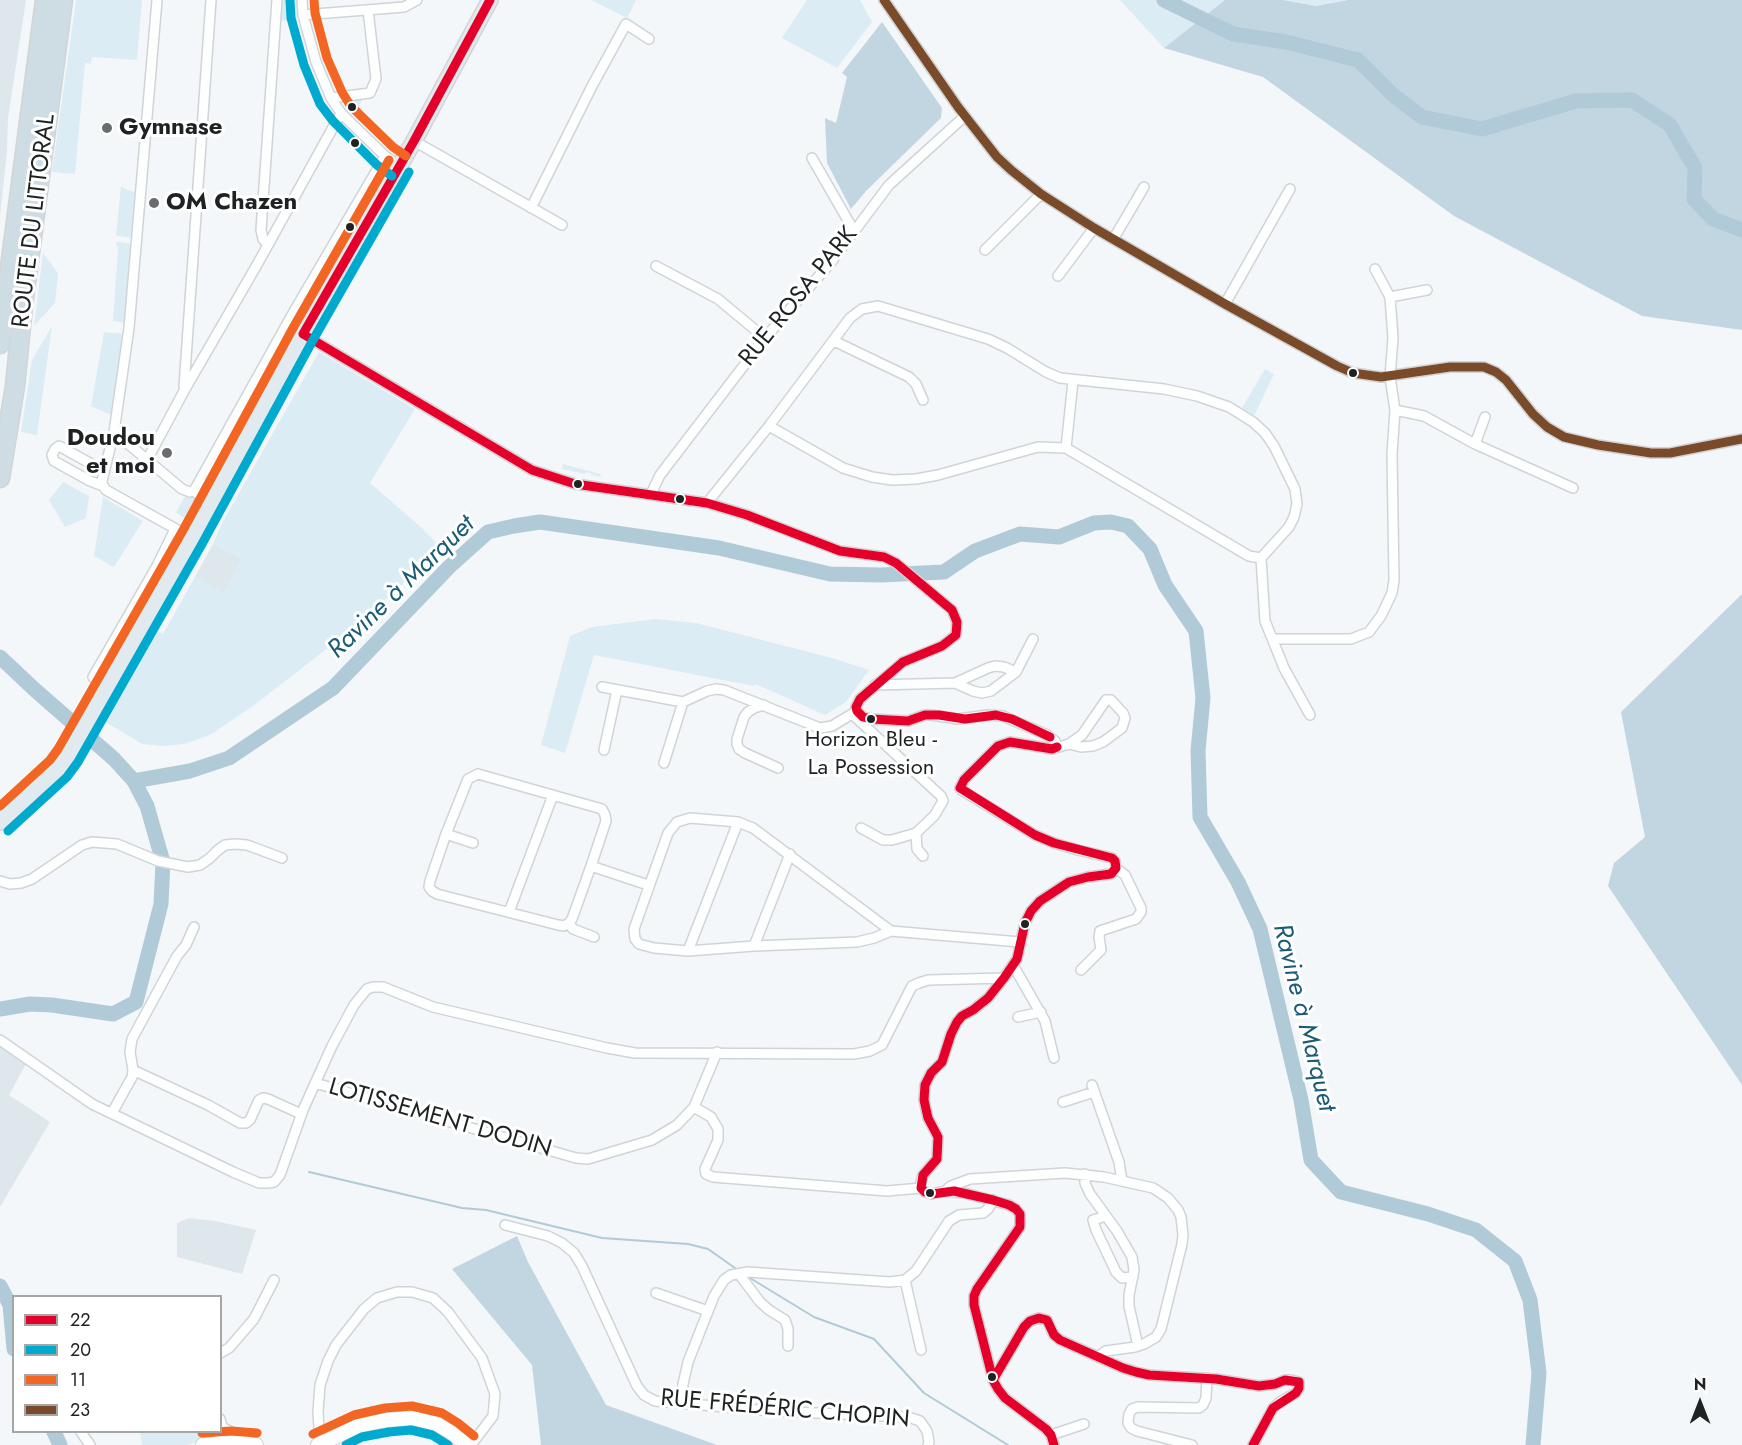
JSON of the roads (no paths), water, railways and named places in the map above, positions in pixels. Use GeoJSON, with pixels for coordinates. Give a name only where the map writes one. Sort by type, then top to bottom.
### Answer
{"type":"FeatureCollection","features":[{"type":"Feature","properties":{"kind":"highway","name":"ROUTE DU LITTORAL"},"geometry":{"type":"LineString","coordinates":[[0,344],[45,0]]}},
{"type":"Feature","properties":{"kind":"highway","name":"ROUTE DU LITTORAL"},"geometry":{"type":"LineString","coordinates":[[0,478],[15,386],[63,0]]}},
{"type":"Feature","properties":{"kind":"main road"},"geometry":{"type":"LineString","coordinates":[[0,822],[59,768],[68,756],[192,538],[303,334],[414,141],[490,0]]}},
{"type":"Feature","properties":{"kind":"main road"},"geometry":{"type":"LineString","coordinates":[[319,1445],[358,1426],[412,1418],[437,1424],[469,1445]]}},
{"type":"Feature","properties":{"kind":"main road"},"geometry":{"type":"LineString","coordinates":[[203,1445],[256,1445]]}},
{"type":"Feature","properties":{"kind":"street"},"geometry":{"type":"LineString","coordinates":[[103,486],[104,471],[114,432],[129,328],[157,0]]}},
{"type":"Feature","properties":{"kind":"street"},"geometry":{"type":"LineString","coordinates":[[184,391],[211,0]]}},
{"type":"Feature","properties":{"kind":"street"},"geometry":{"type":"LineString","coordinates":[[267,244],[261,230],[277,0]]}},
{"type":"Feature","properties":{"kind":"street"},"geometry":{"type":"LineString","coordinates":[[303,0],[303,15],[316,63],[331,98],[341,113],[385,156],[399,166]]}},
{"type":"Feature","properties":{"kind":"street"},"geometry":{"type":"LineString","coordinates":[[331,98],[370,93],[376,79],[361,0]]}},
{"type":"Feature","properties":{"kind":"street"},"geometry":{"type":"LineString","coordinates":[[303,15],[404,7],[417,0]]}},
{"type":"Feature","properties":{"kind":"street"},"geometry":{"type":"LineString","coordinates":[[884,0],[965,116],[997,157],[1041,194],[1094,228],[1225,304],[1345,369],[1370,376],[1389,377],[1450,367],[1484,367],[1496,372],[1506,380],[1533,414],[1547,427],[1564,437],[1598,445],[1651,453],[1670,453],[1742,439]]}},
{"type":"Feature","properties":{"kind":"street"},"geometry":{"type":"LineString","coordinates":[[531,208],[626,24],[649,39]]}},
{"type":"Feature","properties":{"kind":"street"},"geometry":{"type":"LineString","coordinates":[[147,460],[341,113]]}},
{"type":"Feature","properties":{"kind":"street","name":"RUE ROSA PARK"},"geometry":{"type":"LineString","coordinates":[[651,494],[660,475],[765,338],[832,261],[889,185],[965,116]]}},
{"type":"Feature","properties":{"kind":"street"},"geometry":{"type":"LineString","coordinates":[[414,141],[562,225]]}},
{"type":"Feature","properties":{"kind":"street"},"geometry":{"type":"LineString","coordinates":[[194,491],[292,315],[385,156]]}},
{"type":"Feature","properties":{"kind":"street"},"geometry":{"type":"LineString","coordinates":[[813,158],[854,231]]}},
{"type":"Feature","properties":{"kind":"street"},"geometry":{"type":"LineString","coordinates":[[1114,238],[1144,187]]}},
{"type":"Feature","properties":{"kind":"street"},"geometry":{"type":"LineString","coordinates":[[1225,304],[1290,189]]}},
{"type":"Feature","properties":{"kind":"street"},"geometry":{"type":"LineString","coordinates":[[985,250],[1041,194]]}},
{"type":"Feature","properties":{"kind":"street"},"geometry":{"type":"LineString","coordinates":[[1058,276],[1094,228]]}},
{"type":"Feature","properties":{"kind":"street"},"geometry":{"type":"LineString","coordinates":[[656,266],[718,299],[765,338]]}},
{"type":"Feature","properties":{"kind":"street"},"geometry":{"type":"LineString","coordinates":[[1274,639],[1352,639],[1369,632],[1381,616],[1392,592],[1394,580],[1392,454],[1395,410],[1389,377],[1393,338],[1390,297],[1375,269]]}},
{"type":"Feature","properties":{"kind":"street"},"geometry":{"type":"LineString","coordinates":[[1390,297],[1427,290]]}},
{"type":"Feature","properties":{"kind":"street"},"geometry":{"type":"LineString","coordinates":[[707,503],[769,426],[850,318],[862,309],[878,306],[988,339],[1060,378],[1164,389],[1197,396],[1229,407],[1253,422],[1275,446],[1295,489],[1297,504],[1294,517],[1289,527],[1261,558],[1265,621],[1284,668],[1310,715]]}},
{"type":"Feature","properties":{"kind":"street"},"geometry":{"type":"LineString","coordinates":[[303,334],[532,470],[575,484],[707,503],[747,515],[840,551],[884,558],[896,563],[934,594],[952,610],[957,622],[956,634],[942,646],[903,662],[858,702],[854,712],[832,726],[820,728],[724,690],[716,689],[683,702],[602,687]]}},
{"type":"Feature","properties":{"kind":"street"},"geometry":{"type":"LineString","coordinates":[[834,341],[909,377],[916,384],[923,400]]}},
{"type":"Feature","properties":{"kind":"street"},"geometry":{"type":"LineString","coordinates":[[187,351],[191,356],[204,356]]}},
{"type":"Feature","properties":{"kind":"street"},"geometry":{"type":"LineString","coordinates":[[1066,448],[1073,381]]}},
{"type":"Feature","properties":{"kind":"street"},"geometry":{"type":"LineString","coordinates":[[1395,410],[1424,416],[1475,444],[1573,488]]}},
{"type":"Feature","properties":{"kind":"street"},"geometry":{"type":"LineString","coordinates":[[1475,444],[1485,417]]}},
{"type":"Feature","properties":{"kind":"street"},"geometry":{"type":"LineString","coordinates":[[769,426],[843,468],[872,477],[892,480],[938,475],[1038,447],[1066,448],[1249,556],[1261,558]]}},
{"type":"Feature","properties":{"kind":"street"},"geometry":{"type":"LineString","coordinates":[[114,432],[182,489],[194,491],[210,504]]}},
{"type":"Feature","properties":{"kind":"street"},"geometry":{"type":"LineString","coordinates":[[104,471],[59,446],[55,448],[52,455],[54,461],[103,486],[106,490],[192,538]]}},
{"type":"Feature","properties":{"kind":"street"},"geometry":{"type":"LineString","coordinates":[[93,677],[175,530]]}},
{"type":"Feature","properties":{"kind":"street"},"geometry":{"type":"LineString","coordinates":[[955,682],[973,691],[982,693],[991,691],[1016,672],[1033,639]]}},
{"type":"Feature","properties":{"kind":"street"},"geometry":{"type":"LineString","coordinates":[[875,685],[955,682],[995,666],[1016,672]]}},
{"type":"Feature","properties":{"kind":"street"},"geometry":{"type":"LineString","coordinates":[[604,750],[617,690]]}},
{"type":"Feature","properties":{"kind":"street"},"geometry":{"type":"LineString","coordinates":[[1070,744],[1081,747],[1103,742],[1122,728],[1123,712],[1111,700],[1106,700],[1082,735],[1070,744],[1052,749],[1010,742],[998,746],[964,780],[960,788],[1035,835],[1070,848],[1112,858],[1116,868],[1111,874],[1069,882],[1040,901],[1031,911],[1025,923],[1017,959],[1005,978],[987,998],[957,1022],[942,1062],[931,1073],[925,1085],[924,1100],[928,1118],[938,1137],[937,1159],[923,1175],[921,1188],[932,1194],[945,1191],[993,1200],[1010,1205],[1020,1214],[1020,1227],[974,1296],[974,1305],[993,1380],[1005,1398],[1046,1429],[1052,1440],[1084,1424]]}},
{"type":"Feature","properties":{"kind":"street"},"geometry":{"type":"LineString","coordinates":[[664,763],[683,702]]}},
{"type":"Feature","properties":{"kind":"street"},"geometry":{"type":"LineString","coordinates":[[764,705],[754,708],[744,717],[737,744],[739,749],[745,753],[778,768]]}},
{"type":"Feature","properties":{"kind":"street"},"geometry":{"type":"LineString","coordinates":[[854,712],[871,719],[908,721],[925,715],[965,719],[996,715],[1012,719],[1047,735],[1055,741],[1057,747]]}},
{"type":"Feature","properties":{"kind":"street"},"geometry":{"type":"LineString","coordinates":[[854,712],[941,796],[943,801],[934,816],[916,833],[892,840],[883,840],[861,828]]}},
{"type":"Feature","properties":{"kind":"street"},"geometry":{"type":"LineString","coordinates":[[484,775],[553,795],[602,809],[606,821],[569,923],[564,926],[558,925],[436,894],[432,891],[429,887],[430,881],[468,778],[484,775]]}},
{"type":"Feature","properties":{"kind":"street"},"geometry":{"type":"LineString","coordinates":[[509,912],[553,795]]}},
{"type":"Feature","properties":{"kind":"street"},"geometry":{"type":"LineString","coordinates":[[891,931],[753,828],[738,822],[690,818],[677,822],[668,833],[634,929],[635,939],[639,944],[654,948],[688,951],[856,942],[891,931],[1020,942]]}},
{"type":"Feature","properties":{"kind":"street"},"geometry":{"type":"LineString","coordinates":[[688,951],[738,822]]}},
{"type":"Feature","properties":{"kind":"street"},"geometry":{"type":"LineString","coordinates":[[916,833],[918,849],[923,856]]}},
{"type":"Feature","properties":{"kind":"street"},"geometry":{"type":"LineString","coordinates":[[446,834],[473,843]]}},
{"type":"Feature","properties":{"kind":"street"},"geometry":{"type":"LineString","coordinates":[[0,881],[10,884],[32,879],[82,845],[92,842],[117,844],[158,861],[188,867],[200,865],[225,845],[235,843],[282,858]]}},
{"type":"Feature","properties":{"kind":"street"},"geometry":{"type":"LineString","coordinates":[[754,946],[790,854]]}},
{"type":"Feature","properties":{"kind":"street"},"geometry":{"type":"LineString","coordinates":[[591,867],[648,885]]}},
{"type":"Feature","properties":{"kind":"street"},"geometry":{"type":"LineString","coordinates":[[1081,970],[1101,950],[1100,932],[1136,919],[1141,912],[1125,875],[1116,868]]}},
{"type":"Feature","properties":{"kind":"street"},"geometry":{"type":"LineString","coordinates":[[569,923],[573,929],[594,936]]}},
{"type":"Feature","properties":{"kind":"street"},"geometry":{"type":"LineString","coordinates":[[112,1113],[132,1077],[130,1052],[132,1039],[194,927]]}},
{"type":"Feature","properties":{"kind":"street"},"geometry":{"type":"LineString","coordinates":[[1013,965],[1045,1021],[1054,1058]]}},
{"type":"Feature","properties":{"kind":"street","name":"LOTISSEMENT DODIN"},"geometry":{"type":"LineString","coordinates":[[717,1052],[694,1107],[677,1125],[652,1140],[588,1159],[576,1158],[315,1083],[354,1005],[367,989],[373,987],[383,987],[433,1007],[635,1053],[717,1052],[854,1054],[870,1051],[882,1045],[912,986],[928,980],[1005,978]]}},
{"type":"Feature","properties":{"kind":"street"},"geometry":{"type":"LineString","coordinates":[[1017,1017],[1041,1012]]}},
{"type":"Feature","properties":{"kind":"street"},"geometry":{"type":"LineString","coordinates":[[0,1040],[92,1104],[259,1183],[274,1182],[280,1175],[301,1114],[315,1083]]}},
{"type":"Feature","properties":{"kind":"street"},"geometry":{"type":"LineString","coordinates":[[133,1070],[208,1105],[240,1123],[250,1120],[259,1100],[263,1098],[301,1114]]}},
{"type":"Feature","properties":{"kind":"street"},"geometry":{"type":"LineString","coordinates":[[1063,1102],[1093,1088],[1119,1162],[1122,1181]]}},
{"type":"Feature","properties":{"kind":"street"},"geometry":{"type":"LineString","coordinates":[[694,1107],[711,1117],[718,1129],[718,1140],[705,1169],[706,1174],[713,1177],[887,1191],[921,1188]]}},
{"type":"Feature","properties":{"kind":"street"},"geometry":{"type":"LineString","coordinates":[[945,1191],[959,1182],[983,1177],[1065,1173],[1085,1174],[1153,1188],[1168,1198],[1178,1210],[1183,1225],[1182,1244],[1161,1329],[1156,1337],[1138,1346],[1106,1351],[1099,1356]]}},
{"type":"Feature","properties":{"kind":"street"},"geometry":{"type":"LineString","coordinates":[[1085,1174],[1085,1183],[1090,1194],[1117,1231],[1132,1257],[1133,1277],[1130,1306],[1138,1346]]}},
{"type":"Feature","properties":{"kind":"street"},"geometry":{"type":"LineString","coordinates":[[682,1404],[683,1384],[688,1362],[718,1288],[731,1275],[748,1272],[905,1280],[916,1271],[949,1221],[959,1215],[983,1213],[993,1200]]}},
{"type":"Feature","properties":{"kind":"street"},"geometry":{"type":"LineString","coordinates":[[1106,1216],[1093,1220],[1096,1230],[1116,1272],[1122,1278],[1133,1277]]}},
{"type":"Feature","properties":{"kind":"street","name":"RUE FRÉDÉRIC CHOPIN"},"geometry":{"type":"LineString","coordinates":[[505,1225],[548,1236],[562,1243],[574,1253],[637,1386],[644,1395],[655,1401],[772,1411],[908,1417],[920,1421],[924,1426],[927,1431],[928,1445]]}},
{"type":"Feature","properties":{"kind":"street"},"geometry":{"type":"LineString","coordinates":[[739,1274],[760,1302],[785,1320],[788,1329],[788,1346]]}},
{"type":"Feature","properties":{"kind":"street"},"geometry":{"type":"LineString","coordinates":[[222,1352],[229,1348],[254,1319],[274,1280]]}},
{"type":"Feature","properties":{"kind":"street"},"geometry":{"type":"LineString","coordinates":[[905,1280],[921,1350]]}},
{"type":"Feature","properties":{"kind":"street"},"geometry":{"type":"LineString","coordinates":[[319,1445],[320,1385],[336,1345],[364,1309],[377,1298],[397,1292],[412,1292],[433,1298],[448,1312],[482,1358],[495,1394],[493,1416],[469,1445]]}},
{"type":"Feature","properties":{"kind":"street"},"geometry":{"type":"LineString","coordinates":[[656,1293],[708,1311]]}},
{"type":"Feature","properties":{"kind":"street"},"geometry":{"type":"LineString","coordinates":[[993,1380],[1024,1327],[1035,1319],[1043,1318],[1047,1320],[1054,1335],[1060,1340],[1136,1372],[1149,1375],[1207,1378],[1258,1386],[1285,1380],[1299,1382],[1296,1393],[1274,1408],[1253,1445]]}},
{"type":"Feature","properties":{"kind":"street"},"geometry":{"type":"LineString","coordinates":[[1192,1445],[1137,1431],[1128,1423],[1129,1414],[1132,1409],[1138,1407],[1199,1408],[1206,1398],[1207,1378]]}},
{"type":"Feature","properties":{"kind":"street"},"geometry":{"type":"LineString","coordinates":[[222,1424],[256,1445]]}},
{"type":"Feature","properties":{"kind":"waterway"},"geometry":{"type":"LineString","coordinates":[[1164,0],[1233,34],[1286,42],[1358,60],[1393,95],[1422,117],[1482,129],[1576,101],[1632,100],[1670,125],[1695,168],[1694,199],[1713,219],[1742,230]]}},
{"type":"Feature","properties":{"kind":"waterway","name":"Ravine à Marquet"},"geometry":{"type":"LineString","coordinates":[[0,657],[114,759],[134,781],[190,771],[229,758],[333,688],[449,567],[488,532],[540,522],[719,548],[830,574],[881,575],[944,572],[975,551],[1020,534],[1059,537],[1094,523],[1111,522],[1128,526],[1150,549],[1165,585],[1196,631],[1203,698],[1198,751],[1200,817],[1238,882],[1260,929],[1301,1100],[1311,1160],[1341,1192],[1428,1214],[1476,1230],[1515,1261],[1530,1300],[1539,1373],[1533,1445]]}},
{"type":"Feature","properties":{"kind":"waterway"},"geometry":{"type":"LineString","coordinates":[[0,1009],[30,1004],[113,1014],[136,1002],[161,904],[163,862],[147,806],[134,781]]}},
{"type":"Feature","properties":{"kind":"waterway"},"geometry":{"type":"LineString","coordinates":[[309,1172],[462,1208],[486,1210],[602,1238],[688,1244],[708,1249],[735,1268]]}},
{"type":"Feature","properties":{"kind":"waterway"},"geometry":{"type":"LineString","coordinates":[[750,1278],[814,1317],[874,1339],[924,1393],[1008,1445]]}},
{"type":"Feature","properties":{"kind":"waterway"},"geometry":{"type":"LineString","coordinates":[[0,1286],[10,1305],[12,1327]]}},
{"type":"Feature","properties":{"kind":"waterway"},"geometry":{"type":"LineString","coordinates":[[54,1433],[60,1445]]}},
{"type":"Feature","properties":{"kind":"place","name":"Gymnase"},"geometry":{"type":"Point","coordinates":[107,128]}},
{"type":"Feature","properties":{"kind":"place","name":"OM Chazen"},"geometry":{"type":"Point","coordinates":[154,203]}},
{"type":"Feature","properties":{"kind":"place","name":"Doudou et moi"},"geometry":{"type":"Point","coordinates":[167,453]}},
{"type":"Feature","properties":{"kind":"place","name":"Horizon Bleu - La Possession"},"geometry":{"type":"Point","coordinates":[871,719]}}]}
